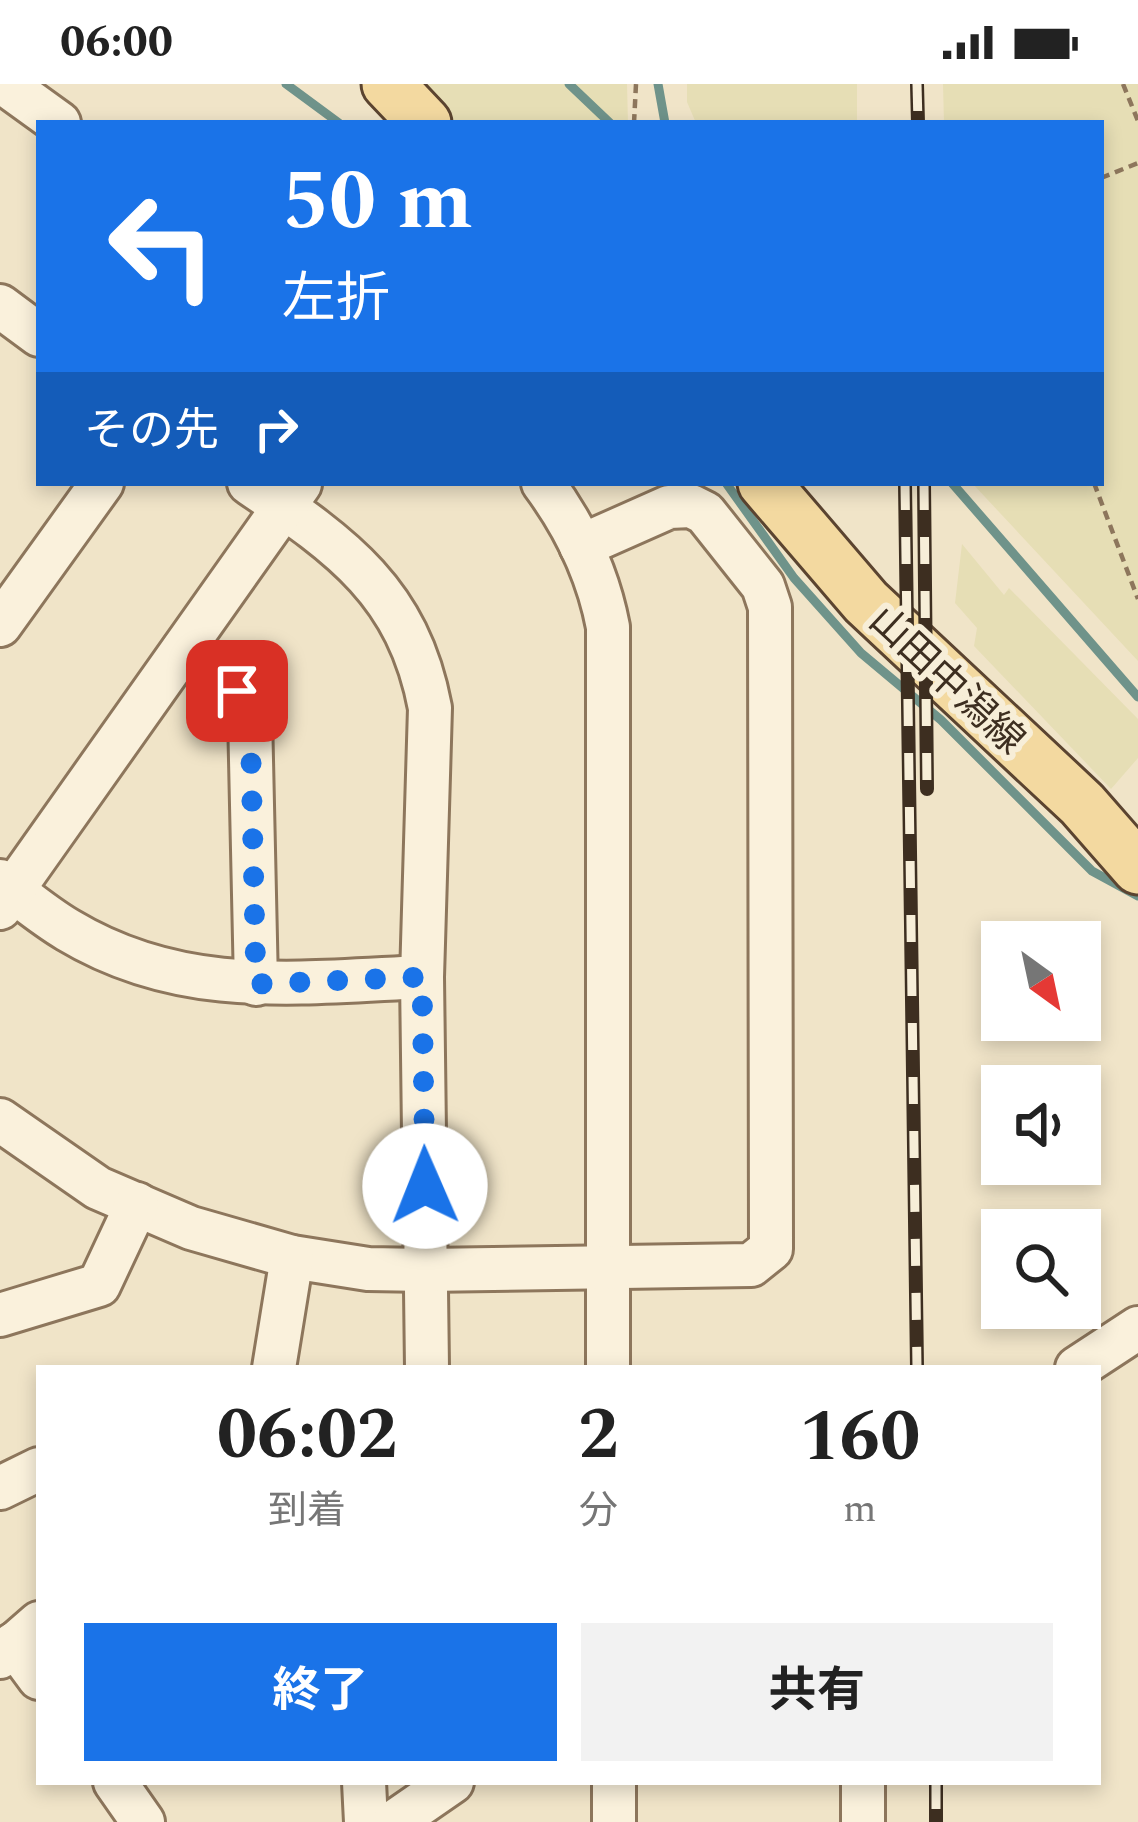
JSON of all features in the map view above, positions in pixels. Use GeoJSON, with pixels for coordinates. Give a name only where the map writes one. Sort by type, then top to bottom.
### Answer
{"type":"FeatureCollection","features":[{"type":"Feature","properties":{"kind":"main road"},"geometry":{"type":"LineString","coordinates":[[388,84],[422,120]]}},
{"type":"Feature","properties":{"kind":"main road","name":"山田中潟線"},"geometry":{"type":"LineString","coordinates":[[767,486],[866,602],[1082,804],[1138,868]]}},
{"type":"Feature","properties":{"kind":"street"},"geometry":{"type":"LineString","coordinates":[[4,84],[55,120]]}},
{"type":"Feature","properties":{"kind":"street"},"geometry":{"type":"LineString","coordinates":[[0,625],[100,486]]}},
{"type":"Feature","properties":{"kind":"street"},"geometry":{"type":"LineString","coordinates":[[545,486],[563,509],[600,585],[608,627],[608,1365]]}},
{"type":"Feature","properties":{"kind":"street"},"geometry":{"type":"LineString","coordinates":[[422,977],[256,984],[210,981],[130,960],[4,892],[182,650],[278,491],[364,569],[401,620],[423,674],[430,708],[422,977],[427,1365]]}},
{"type":"Feature","properties":{"kind":"street"},"geometry":{"type":"LineString","coordinates":[[0,1120],[98,1188],[190,1228],[292,1257],[368,1268],[426,1270],[751,1265],[771,1249],[770,607],[763,586],[705,513],[691,506],[669,507],[581,546]]}},
{"type":"Feature","properties":{"kind":"street"},"geometry":{"type":"LineString","coordinates":[[182,650],[237,691],[250,715],[256,984]]}},
{"type":"Feature","properties":{"kind":"street"},"geometry":{"type":"LineString","coordinates":[[0,1315],[99,1285],[136,1204]]}},
{"type":"Feature","properties":{"kind":"street"},"geometry":{"type":"LineString","coordinates":[[274,1365],[292,1257]]}},
{"type":"Feature","properties":{"kind":"street"},"geometry":{"type":"LineString","coordinates":[[1082,1365],[1138,1328]]}},
{"type":"Feature","properties":{"kind":"street"},"geometry":{"type":"LineString","coordinates":[[0,1488],[36,1470]]}},
{"type":"Feature","properties":{"kind":"street"},"geometry":{"type":"LineString","coordinates":[[18,1641],[36,1673]]}},
{"type":"Feature","properties":{"kind":"street"},"geometry":{"type":"LineString","coordinates":[[117,1785],[142,1822]]}},
{"type":"Feature","properties":{"kind":"street"},"geometry":{"type":"LineString","coordinates":[[364,1785],[366,1822]]}},
{"type":"Feature","properties":{"kind":"street"},"geometry":{"type":"LineString","coordinates":[[394,1822],[448,1785]]}},
{"type":"Feature","properties":{"kind":"street"},"geometry":{"type":"LineString","coordinates":[[614,1785],[614,1822]]}},
{"type":"Feature","properties":{"kind":"street"},"geometry":{"type":"LineString","coordinates":[[863,1785],[863,1822]]}},
{"type":"Feature","properties":{"kind":"path"},"geometry":{"type":"LineString","coordinates":[[634,120],[636,84]]}},
{"type":"Feature","properties":{"kind":"path"},"geometry":{"type":"LineString","coordinates":[[1123,84],[1138,121]]}},
{"type":"Feature","properties":{"kind":"path"},"geometry":{"type":"LineString","coordinates":[[1104,177],[1138,164]]}},
{"type":"Feature","properties":{"kind":"path"},"geometry":{"type":"LineString","coordinates":[[1095,486],[1138,599]]}},
{"type":"Feature","properties":{"kind":"shaded area"},"geometry":{"type":"Polygon","coordinates":[[[419,84],[627,84],[628,120],[453,120],[419,84]]]}},
{"type":"Feature","properties":{"kind":"shaded area"},"geometry":{"type":"Polygon","coordinates":[[[687,84],[857,84],[857,120],[695,120],[687,102],[687,84]]]}},
{"type":"Feature","properties":{"kind":"shaded area"},"geometry":{"type":"Polygon","coordinates":[[[943,84],[1138,84],[1138,661],[975,486],[1104,486],[1104,120],[944,120],[943,84]]]}},
{"type":"Feature","properties":{"kind":"shaded area"},"geometry":{"type":"Polygon","coordinates":[[[962,544],[1004,595],[1009,588],[1138,719],[1138,758],[1111,789],[974,646],[977,628],[955,603],[962,544]]]}},
{"type":"Feature","properties":{"kind":"waterway"},"geometry":{"type":"LineString","coordinates":[[286,84],[335,120]]}},
{"type":"Feature","properties":{"kind":"waterway"},"geometry":{"type":"LineString","coordinates":[[569,84],[607,120]]}},
{"type":"Feature","properties":{"kind":"waterway"},"geometry":{"type":"LineString","coordinates":[[658,84],[664,120]]}},
{"type":"Feature","properties":{"kind":"waterway"},"geometry":{"type":"LineString","coordinates":[[728,486],[794,578],[861,653],[941,720],[1092,871],[1138,896]]}},
{"type":"Feature","properties":{"kind":"waterway"},"geometry":{"type":"LineString","coordinates":[[955,486],[1138,697]]}},
{"type":"Feature","properties":{"kind":"railway"},"geometry":{"type":"LineString","coordinates":[[917,84],[918,120]]}},
{"type":"Feature","properties":{"kind":"railway"},"geometry":{"type":"LineString","coordinates":[[905,486],[917,1365]]}},
{"type":"Feature","properties":{"kind":"railway"},"geometry":{"type":"LineString","coordinates":[[924,486],[927,789]]}},
{"type":"Feature","properties":{"kind":"railway"},"geometry":{"type":"LineString","coordinates":[[936,1785],[936,1822]]}},
{"type":"Feature","properties":{"kind":"route"},"geometry":{"type":"LineString","coordinates":[[237,691],[250,715],[256,984],[422,977],[425,1186]]}}]}
